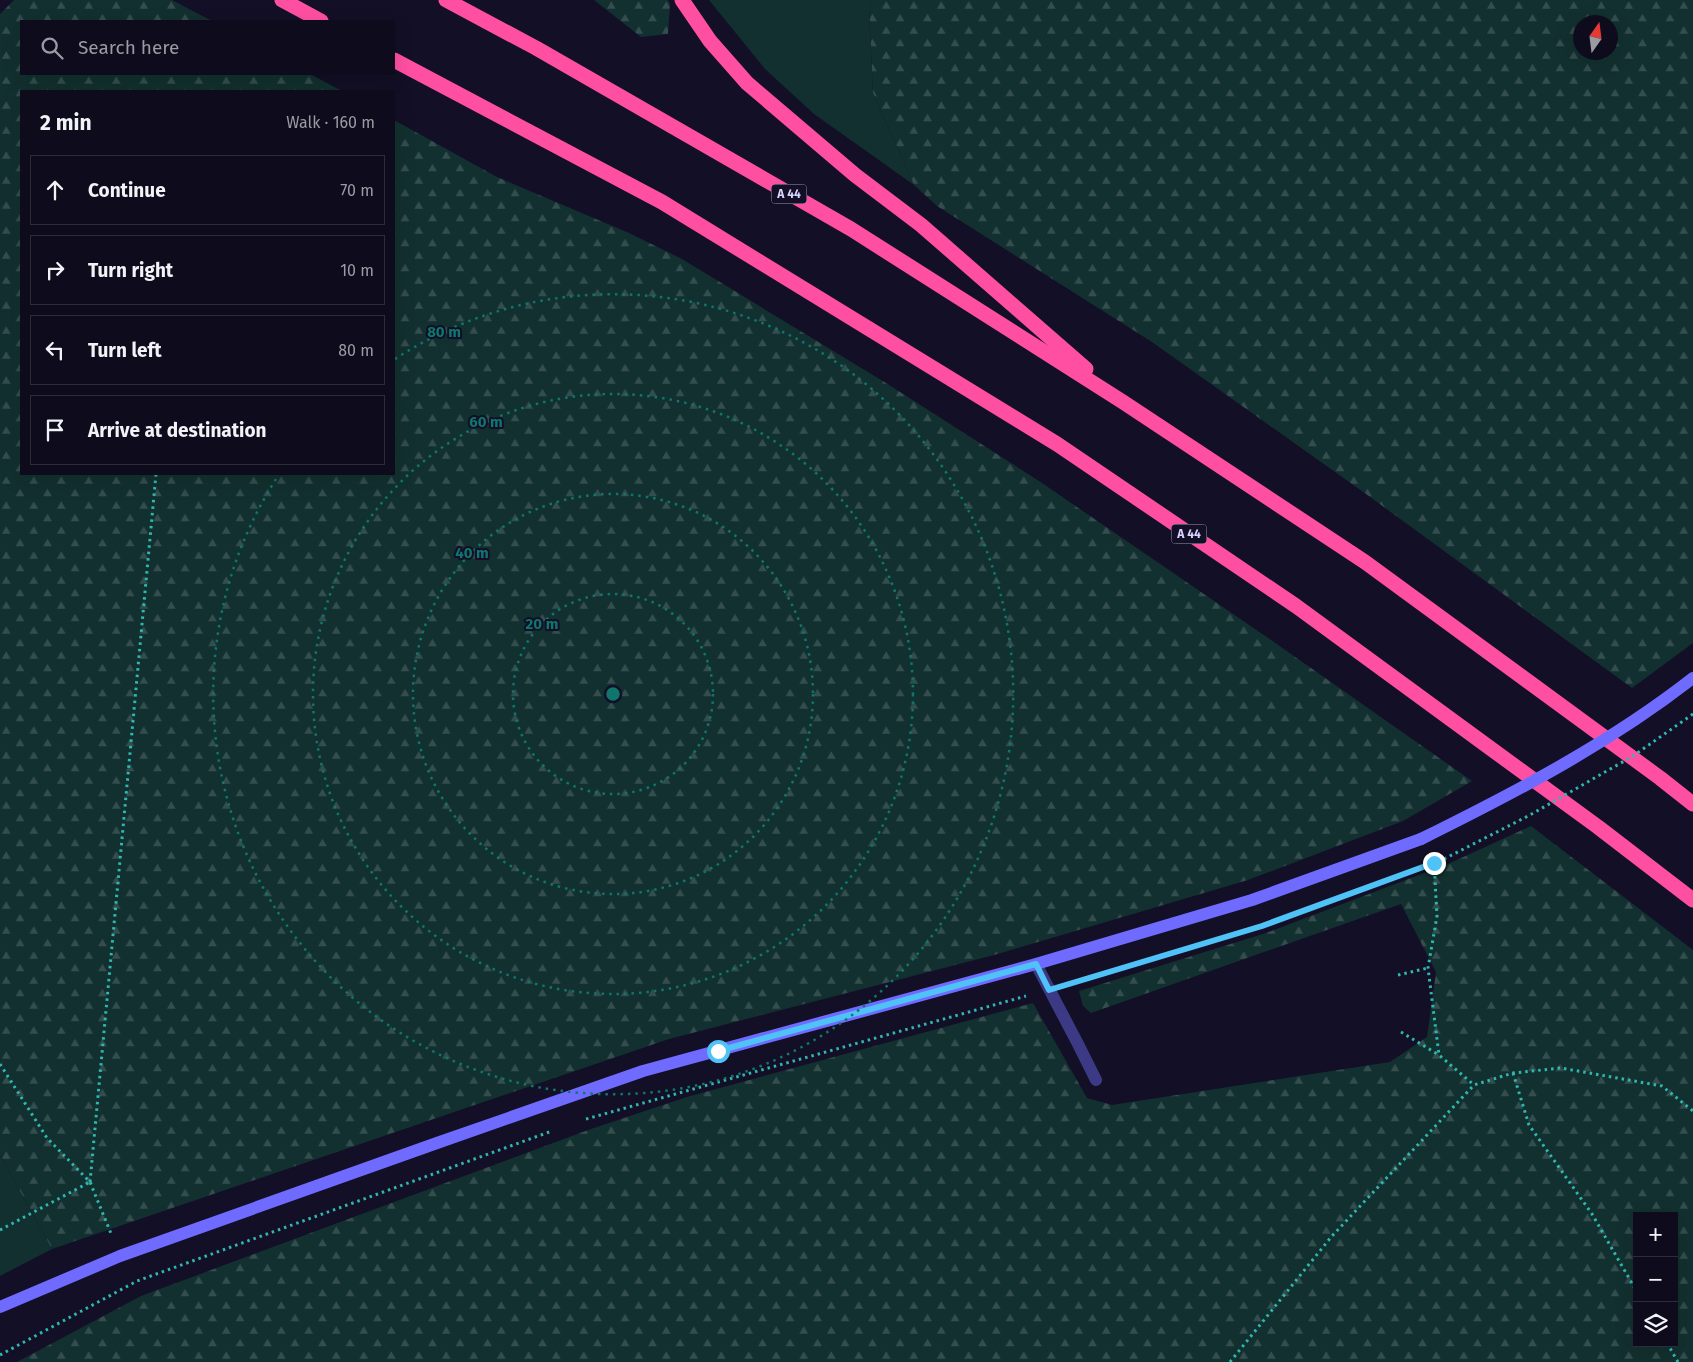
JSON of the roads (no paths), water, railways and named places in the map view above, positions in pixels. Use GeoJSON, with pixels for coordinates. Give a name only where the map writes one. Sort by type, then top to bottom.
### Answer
{"type":"FeatureCollection","features":[{"type":"Feature","properties":{"kind":"highway"},"geometry":{"type":"LineString","coordinates":[[282,0],[320,20]]}},
{"type":"Feature","properties":{"kind":"highway","name":"A 44"},"geometry":{"type":"LineString","coordinates":[[446,0],[536,48],[851,230],[1123,402],[1365,562],[1693,804]]}},
{"type":"Feature","properties":{"kind":"highway"},"geometry":{"type":"LineString","coordinates":[[682,0],[710,41],[747,83],[848,170],[921,225],[1123,402]]}},
{"type":"Feature","properties":{"kind":"highway","name":"A 44"},"geometry":{"type":"LineString","coordinates":[[395,61],[662,202],[1057,444],[1296,606],[1598,827],[1693,900]]}},
{"type":"Feature","properties":{"kind":"main road"},"geometry":{"type":"LineString","coordinates":[[5,1304],[120,1256],[643,1071],[1036,964],[1252,900],[1421,839],[1505,797],[1609,737],[1664,701],[1693,678]]}},
{"type":"Feature","properties":{"kind":"lane"},"geometry":{"type":"LineString","coordinates":[[1036,964],[1096,1080]]}}]}
